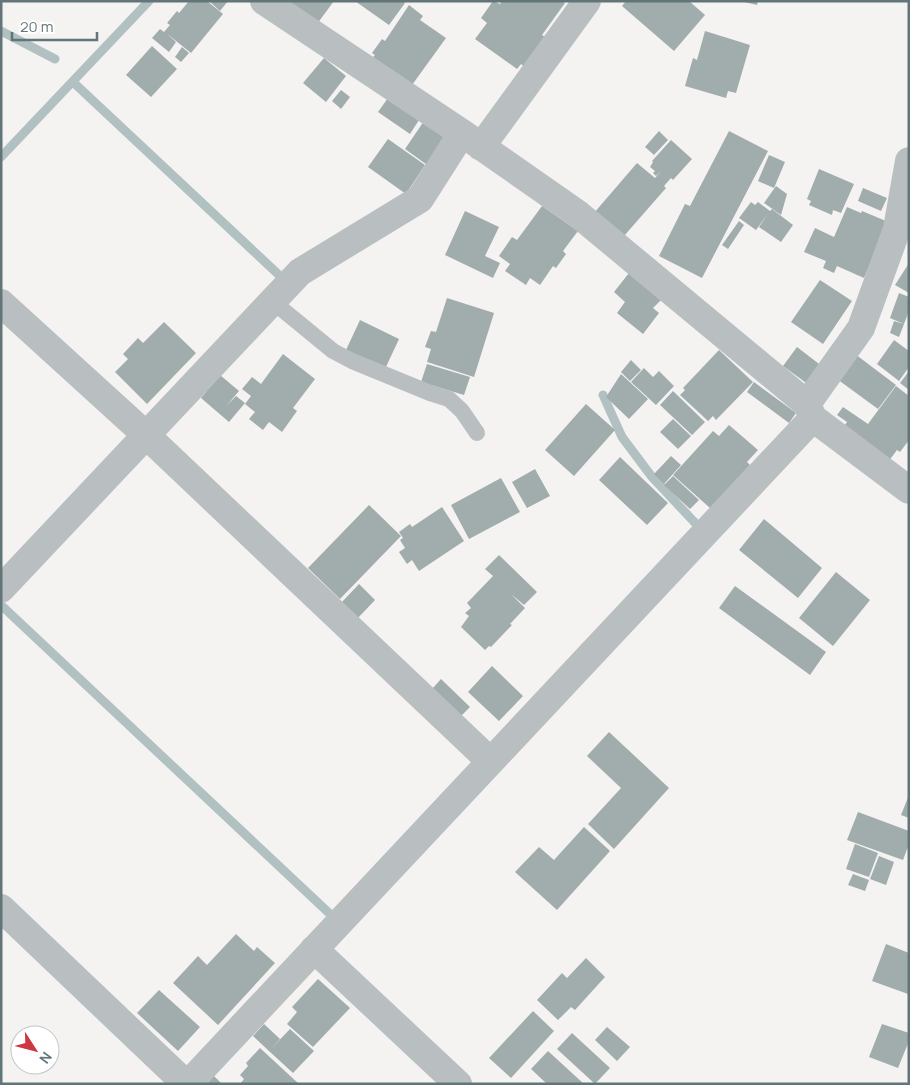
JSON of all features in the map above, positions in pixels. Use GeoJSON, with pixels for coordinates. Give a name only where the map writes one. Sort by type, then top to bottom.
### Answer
{"type":"FeatureCollection","features":[{"type":"Feature","properties":{"kind":"street"},"geometry":{"type":"LineString","coordinates":[[264,1],[472,140],[578,214],[810,411],[909,490]]}},
{"type":"Feature","properties":{"kind":"street"},"geometry":{"type":"LineString","coordinates":[[1,589],[300,272],[420,199],[472,140],[587,1]]}},
{"type":"Feature","properties":{"kind":"street"},"geometry":{"type":"LineString","coordinates":[[1,908],[187,1084],[490,761],[810,411],[861,328],[897,229],[908,173]]}},
{"type":"Feature","properties":{"kind":"street"},"geometry":{"type":"LineString","coordinates":[[1,303],[146,435],[490,761]]}},
{"type":"Feature","properties":{"kind":"street"},"geometry":{"type":"LineString","coordinates":[[314,949],[458,1084]]}},
{"type":"Feature","properties":{"kind":"lane"},"geometry":{"type":"LineString","coordinates":[[272,301],[333,351],[430,393],[449,399],[462,411],[477,433]]}},
{"type":"Feature","properties":{"kind":"building"},"geometry":{"type":"Polygon","coordinates":[[[189,1],[207,1],[223,14],[191,53],[166,33],[176,42],[169,52],[152,38],[160,29],[164,32],[170,25],[167,23],[189,1]]]}},
{"type":"Feature","properties":{"kind":"building"},"geometry":{"type":"Polygon","coordinates":[[[209,1],[228,1],[220,11],[209,1]]]}},
{"type":"Feature","properties":{"kind":"building"},"geometry":{"type":"Polygon","coordinates":[[[285,1],[334,1],[317,24],[285,1]]]}},
{"type":"Feature","properties":{"kind":"building"},"geometry":{"type":"Polygon","coordinates":[[[355,1],[403,1],[405,3],[389,25],[355,1]]]}},
{"type":"Feature","properties":{"kind":"building"},"geometry":{"type":"Polygon","coordinates":[[[493,1],[500,4],[502,1],[562,1],[565,3],[542,35],[548,39],[527,69],[521,64],[517,69],[475,39],[487,23],[481,18],[493,1]]]}},
{"type":"Feature","properties":{"kind":"building"},"geometry":{"type":"Polygon","coordinates":[[[626,1],[689,1],[705,15],[674,51],[622,6],[626,1]]]}},
{"type":"Feature","properties":{"kind":"building"},"geometry":{"type":"Polygon","coordinates":[[[740,1],[758,1],[757,5],[740,1]]]}},
{"type":"Feature","properties":{"kind":"building"},"geometry":{"type":"Polygon","coordinates":[[[409,5],[423,16],[420,20],[446,38],[412,85],[373,57],[375,55],[372,53],[382,39],[385,41],[409,5]]]}},
{"type":"Feature","properties":{"kind":"building"},"geometry":{"type":"Polygon","coordinates":[[[705,31],[750,45],[736,93],[728,91],[726,98],[685,86],[693,58],[697,60],[705,31]]]}},
{"type":"Feature","properties":{"kind":"building"},"geometry":{"type":"Polygon","coordinates":[[[152,46],[177,69],[151,97],[126,75],[152,46]]]}},
{"type":"Feature","properties":{"kind":"building"},"geometry":{"type":"Polygon","coordinates":[[[182,47],[189,53],[181,62],[175,57],[182,47]]]}},
{"type":"Feature","properties":{"kind":"building"},"geometry":{"type":"Polygon","coordinates":[[[324,58],[346,76],[326,102],[303,83],[324,58]]]}},
{"type":"Feature","properties":{"kind":"building"},"geometry":{"type":"Polygon","coordinates":[[[341,90],[350,97],[341,109],[332,101],[341,90]]]}},
{"type":"Feature","properties":{"kind":"building"},"geometry":{"type":"Polygon","coordinates":[[[388,98],[419,120],[410,134],[378,112],[388,98]]]}},
{"type":"Feature","properties":{"kind":"building"},"geometry":{"type":"Polygon","coordinates":[[[424,121],[449,139],[430,167],[405,149],[424,121]]]}},
{"type":"Feature","properties":{"kind":"building"},"geometry":{"type":"Polygon","coordinates":[[[659,131],[668,140],[654,155],[645,147],[659,131]]]}},
{"type":"Feature","properties":{"kind":"building"},"geometry":{"type":"Polygon","coordinates":[[[729,131],[768,151],[702,278],[659,256],[685,204],[690,206],[729,131]]]}},
{"type":"Feature","properties":{"kind":"building"},"geometry":{"type":"Polygon","coordinates":[[[388,139],[425,165],[406,194],[368,167],[388,139]]]}},
{"type":"Feature","properties":{"kind":"building"},"geometry":{"type":"Polygon","coordinates":[[[671,140],[692,159],[673,180],[671,178],[664,186],[666,188],[624,236],[594,213],[637,163],[655,178],[662,170],[656,176],[653,173],[655,171],[650,167],[652,161],[671,140]]]}},
{"type":"Feature","properties":{"kind":"building"},"geometry":{"type":"Polygon","coordinates":[[[769,155],[785,162],[774,188],[758,181],[769,155]]]}},
{"type":"Feature","properties":{"kind":"building"},"geometry":{"type":"Polygon","coordinates":[[[819,169],[854,184],[841,213],[833,210],[832,215],[809,205],[811,201],[807,199],[819,169]]]}},
{"type":"Feature","properties":{"kind":"building"},"geometry":{"type":"Polygon","coordinates":[[[776,186],[787,194],[781,215],[764,203],[776,186]]]}},
{"type":"Feature","properties":{"kind":"building"},"geometry":{"type":"Polygon","coordinates":[[[863,188],[887,198],[881,211],[858,201],[863,188]]]}},
{"type":"Feature","properties":{"kind":"building"},"geometry":{"type":"Polygon","coordinates":[[[751,202],[755,205],[758,202],[770,211],[772,209],[793,225],[781,242],[759,227],[767,215],[756,230],[739,218],[751,202]]]}},
{"type":"Feature","properties":{"kind":"building"},"geometry":{"type":"Polygon","coordinates":[[[542,206],[578,231],[563,251],[566,254],[556,268],[553,266],[540,285],[530,278],[526,285],[505,271],[510,264],[499,256],[512,237],[517,240],[542,206]]]}},
{"type":"Feature","properties":{"kind":"building"},"geometry":{"type":"Polygon","coordinates":[[[847,207],[886,221],[887,224],[864,278],[837,266],[834,273],[823,268],[826,261],[804,252],[815,228],[834,237],[847,207]]]}},
{"type":"Feature","properties":{"kind":"building"},"geometry":{"type":"Polygon","coordinates":[[[465,211],[499,227],[485,256],[500,263],[493,278],[445,255],[465,211]]]}},
{"type":"Feature","properties":{"kind":"building"},"geometry":{"type":"Polygon","coordinates":[[[739,221],[744,225],[728,249],[722,245],[739,221]]]}},
{"type":"Feature","properties":{"kind":"building"},"geometry":{"type":"Polygon","coordinates":[[[909,263],[909,293],[895,285],[909,263]]]}},
{"type":"Feature","properties":{"kind":"building"},"geometry":{"type":"Polygon","coordinates":[[[629,273],[662,299],[653,308],[659,313],[643,334],[617,313],[625,302],[614,292],[629,273]]]}},
{"type":"Feature","properties":{"kind":"building"},"geometry":{"type":"Polygon","coordinates":[[[820,280],[852,301],[823,344],[791,322],[820,280]]]}},
{"type":"Feature","properties":{"kind":"building"},"geometry":{"type":"Polygon","coordinates":[[[899,293],[909,297],[909,311],[904,324],[890,318],[899,293]]]}},
{"type":"Feature","properties":{"kind":"building"},"geometry":{"type":"Polygon","coordinates":[[[447,298],[494,313],[474,377],[427,362],[431,349],[425,347],[431,331],[436,332],[447,298]]]}},
{"type":"Feature","properties":{"kind":"building"},"geometry":{"type":"Polygon","coordinates":[[[360,320],[399,339],[385,369],[346,350],[360,320]]]}},
{"type":"Feature","properties":{"kind":"building"},"geometry":{"type":"Polygon","coordinates":[[[894,321],[904,324],[899,337],[890,333],[894,321]]]}},
{"type":"Feature","properties":{"kind":"building"},"geometry":{"type":"Polygon","coordinates":[[[164,322],[196,353],[147,404],[115,372],[128,359],[123,354],[138,338],[143,343],[164,322]]]}},
{"type":"Feature","properties":{"kind":"building"},"geometry":{"type":"Polygon","coordinates":[[[894,340],[909,351],[909,367],[899,381],[877,364],[894,340]]]}},
{"type":"Feature","properties":{"kind":"building"},"geometry":{"type":"Polygon","coordinates":[[[797,347],[823,367],[809,385],[783,366],[797,347]]]}},
{"type":"Feature","properties":{"kind":"building"},"geometry":{"type":"Polygon","coordinates":[[[719,350],[753,382],[716,420],[713,416],[708,421],[680,395],[685,390],[683,388],[719,350]]]}},
{"type":"Feature","properties":{"kind":"building"},"geometry":{"type":"Polygon","coordinates":[[[283,354],[315,379],[293,408],[297,411],[282,432],[269,422],[263,430],[249,419],[255,412],[245,404],[251,396],[242,389],[252,377],[261,384],[283,354]]]}},
{"type":"Feature","properties":{"kind":"building"},"geometry":{"type":"Polygon","coordinates":[[[855,354],[896,385],[878,409],[837,379],[855,354]]]}},
{"type":"Feature","properties":{"kind":"building"},"geometry":{"type":"Polygon","coordinates":[[[631,360],[641,370],[630,381],[621,372],[631,360]]]}},
{"type":"Feature","properties":{"kind":"building"},"geometry":{"type":"Polygon","coordinates":[[[427,364],[470,377],[464,395],[421,382],[427,364]]]}},
{"type":"Feature","properties":{"kind":"building"},"geometry":{"type":"Polygon","coordinates":[[[644,368],[653,377],[659,371],[674,386],[656,405],[631,382],[644,368]]]}},
{"type":"Feature","properties":{"kind":"building"},"geometry":{"type":"Polygon","coordinates":[[[909,371],[909,390],[900,383],[909,371]]]}},
{"type":"Feature","properties":{"kind":"building"},"geometry":{"type":"Polygon","coordinates":[[[621,374],[648,399],[629,419],[606,397],[621,374]]]}},
{"type":"Feature","properties":{"kind":"building"},"geometry":{"type":"Polygon","coordinates":[[[220,375],[239,391],[227,405],[236,396],[245,403],[229,422],[201,398],[220,375]]]}},
{"type":"Feature","properties":{"kind":"building"},"geometry":{"type":"Polygon","coordinates":[[[754,382],[796,413],[789,423],[747,392],[754,382]]]}},
{"type":"Feature","properties":{"kind":"building"},"geometry":{"type":"Polygon","coordinates":[[[896,386],[909,396],[909,440],[900,452],[897,450],[888,462],[843,428],[847,422],[837,415],[843,407],[868,424],[896,386]]]}},
{"type":"Feature","properties":{"kind":"building"},"geometry":{"type":"Polygon","coordinates":[[[673,391],[705,422],[692,435],[660,405],[673,391]]]}},
{"type":"Feature","properties":{"kind":"building"},"geometry":{"type":"Polygon","coordinates":[[[586,404],[615,430],[574,476],[545,450],[586,404]]]}},
{"type":"Feature","properties":{"kind":"building"},"geometry":{"type":"Polygon","coordinates":[[[673,419],[691,436],[678,449],[660,432],[673,419]]]}},
{"type":"Feature","properties":{"kind":"building"},"geometry":{"type":"Polygon","coordinates":[[[729,425],[758,450],[747,462],[750,465],[710,508],[673,475],[713,431],[719,436],[729,425]]]}},
{"type":"Feature","properties":{"kind":"building"},"geometry":{"type":"Polygon","coordinates":[[[671,456],[681,465],[664,484],[654,474],[671,456]]]}},
{"type":"Feature","properties":{"kind":"building"},"geometry":{"type":"Polygon","coordinates":[[[620,457],[668,503],[647,525],[599,480],[620,457]]]}},
{"type":"Feature","properties":{"kind":"building"},"geometry":{"type":"Polygon","coordinates":[[[535,469],[550,496],[527,508],[512,482],[535,469]]]}},
{"type":"Feature","properties":{"kind":"building"},"geometry":{"type":"Polygon","coordinates":[[[673,476],[699,500],[690,509],[664,485],[673,476]]]}},
{"type":"Feature","properties":{"kind":"building"},"geometry":{"type":"Polygon","coordinates":[[[501,478],[520,512],[469,539],[451,505],[501,478]]]}},
{"type":"Feature","properties":{"kind":"building"},"geometry":{"type":"Polygon","coordinates":[[[369,505],[401,536],[340,599],[308,568],[369,505]]]}},
{"type":"Feature","properties":{"kind":"building"},"geometry":{"type":"Polygon","coordinates":[[[442,507],[464,541],[419,571],[412,560],[407,564],[399,552],[405,548],[400,540],[403,538],[399,532],[410,524],[412,527],[442,507]]]}},
{"type":"Feature","properties":{"kind":"building"},"geometry":{"type":"Polygon","coordinates":[[[764,519],[822,568],[798,598],[739,550],[764,519]]]}},
{"type":"Feature","properties":{"kind":"building"},"geometry":{"type":"Polygon","coordinates":[[[499,555],[537,592],[524,605],[511,594],[525,608],[510,624],[512,625],[491,647],[489,646],[485,650],[461,627],[469,616],[465,613],[471,608],[467,603],[493,576],[485,569],[499,555]]]}},
{"type":"Feature","properties":{"kind":"building"},"geometry":{"type":"Polygon","coordinates":[[[836,572],[870,600],[833,646],[799,618],[836,572]]]}},
{"type":"Feature","properties":{"kind":"building"},"geometry":{"type":"Polygon","coordinates":[[[359,584],[375,600],[357,619],[341,603],[359,584]]]}},
{"type":"Feature","properties":{"kind":"building"},"geometry":{"type":"Polygon","coordinates":[[[735,586],[826,652],[810,675],[719,608],[735,586]]]}},
{"type":"Feature","properties":{"kind":"building"},"geometry":{"type":"Polygon","coordinates":[[[492,666],[523,696],[499,721],[468,692],[492,666]]]}},
{"type":"Feature","properties":{"kind":"building"},"geometry":{"type":"Polygon","coordinates":[[[441,679],[470,707],[460,717],[432,689],[441,679]]]}},
{"type":"Feature","properties":{"kind":"building"},"geometry":{"type":"Polygon","coordinates":[[[609,732],[669,788],[614,849],[588,824],[621,788],[587,756],[609,732]]]}},
{"type":"Feature","properties":{"kind":"building"},"geometry":{"type":"Polygon","coordinates":[[[909,795],[909,818],[901,815],[909,795]]]}},
{"type":"Feature","properties":{"kind":"building"},"geometry":{"type":"Polygon","coordinates":[[[858,812],[909,831],[909,844],[903,860],[847,840],[858,812]]]}},
{"type":"Feature","properties":{"kind":"building"},"geometry":{"type":"Polygon","coordinates":[[[584,827],[610,851],[557,910],[515,872],[539,847],[554,860],[584,827]]]}},
{"type":"Feature","properties":{"kind":"building"},"geometry":{"type":"Polygon","coordinates":[[[855,844],[878,853],[869,877],[846,869],[855,844]]]}},
{"type":"Feature","properties":{"kind":"building"},"geometry":{"type":"Polygon","coordinates":[[[879,856],[894,862],[886,885],[870,879],[879,856]]]}},
{"type":"Feature","properties":{"kind":"building"},"geometry":{"type":"Polygon","coordinates":[[[853,874],[869,880],[865,891],[848,885],[853,874]]]}},
{"type":"Feature","properties":{"kind":"building"},"geometry":{"type":"Polygon","coordinates":[[[236,934],[254,951],[257,947],[275,963],[218,1025],[173,983],[198,956],[207,965],[236,934]]]}},
{"type":"Feature","properties":{"kind":"building"},"geometry":{"type":"Polygon","coordinates":[[[886,944],[909,953],[908,994],[872,981],[886,944]]]}},
{"type":"Feature","properties":{"kind":"building"},"geometry":{"type":"Polygon","coordinates":[[[586,958],[605,977],[575,1010],[571,1007],[558,1020],[537,1000],[562,973],[567,978],[586,958]]]}},
{"type":"Feature","properties":{"kind":"building"},"geometry":{"type":"Polygon","coordinates":[[[318,979],[350,1008],[313,1047],[287,1024],[297,1012],[292,1007],[318,979]]]}},
{"type":"Feature","properties":{"kind":"building"},"geometry":{"type":"Polygon","coordinates":[[[159,990],[200,1027],[178,1051],[137,1013],[159,990]]]}},
{"type":"Feature","properties":{"kind":"building"},"geometry":{"type":"Polygon","coordinates":[[[533,1011],[554,1031],[511,1078],[489,1058],[533,1011]]]}},
{"type":"Feature","properties":{"kind":"building"},"geometry":{"type":"Polygon","coordinates":[[[264,1024],[280,1039],[269,1051],[253,1036],[264,1024]]]}},
{"type":"Feature","properties":{"kind":"building"},"geometry":{"type":"Polygon","coordinates":[[[882,1024],[909,1033],[909,1041],[898,1068],[869,1057],[882,1024]]]}},
{"type":"Feature","properties":{"kind":"building"},"geometry":{"type":"Polygon","coordinates":[[[607,1027],[630,1047],[617,1061],[595,1040],[607,1027]]]}},
{"type":"Feature","properties":{"kind":"building"},"geometry":{"type":"Polygon","coordinates":[[[290,1029],[314,1051],[293,1073],[269,1051],[290,1029]]]}},
{"type":"Feature","properties":{"kind":"building"},"geometry":{"type":"Polygon","coordinates":[[[572,1033],[610,1068],[595,1084],[557,1049],[572,1033]]]}},
{"type":"Feature","properties":{"kind":"building"},"geometry":{"type":"Polygon","coordinates":[[[260,1048],[299,1084],[240,1084],[244,1079],[240,1075],[248,1066],[246,1063],[260,1048]]]}},
{"type":"Feature","properties":{"kind":"building"},"geometry":{"type":"Polygon","coordinates":[[[548,1051],[584,1084],[547,1084],[531,1069],[548,1051]]]}},
{"type":"Feature","properties":{"kind":"building"},"geometry":{"type":"Polygon","coordinates":[[[214,1076],[222,1084],[206,1084],[214,1076]]]}},
{"type":"Feature","properties":{"kind":"waterway"},"geometry":{"type":"LineString","coordinates":[[1,157],[149,1]]}},
{"type":"Feature","properties":{"kind":"waterway"},"geometry":{"type":"LineString","coordinates":[[1,31],[55,59]]}},
{"type":"Feature","properties":{"kind":"waterway"},"geometry":{"type":"LineString","coordinates":[[73,82],[279,275]]}},
{"type":"Feature","properties":{"kind":"waterway"},"geometry":{"type":"LineString","coordinates":[[603,395],[622,437],[652,477],[698,526]]}},
{"type":"Feature","properties":{"kind":"waterway"},"geometry":{"type":"LineString","coordinates":[[2,606],[330,914]]}}]}
